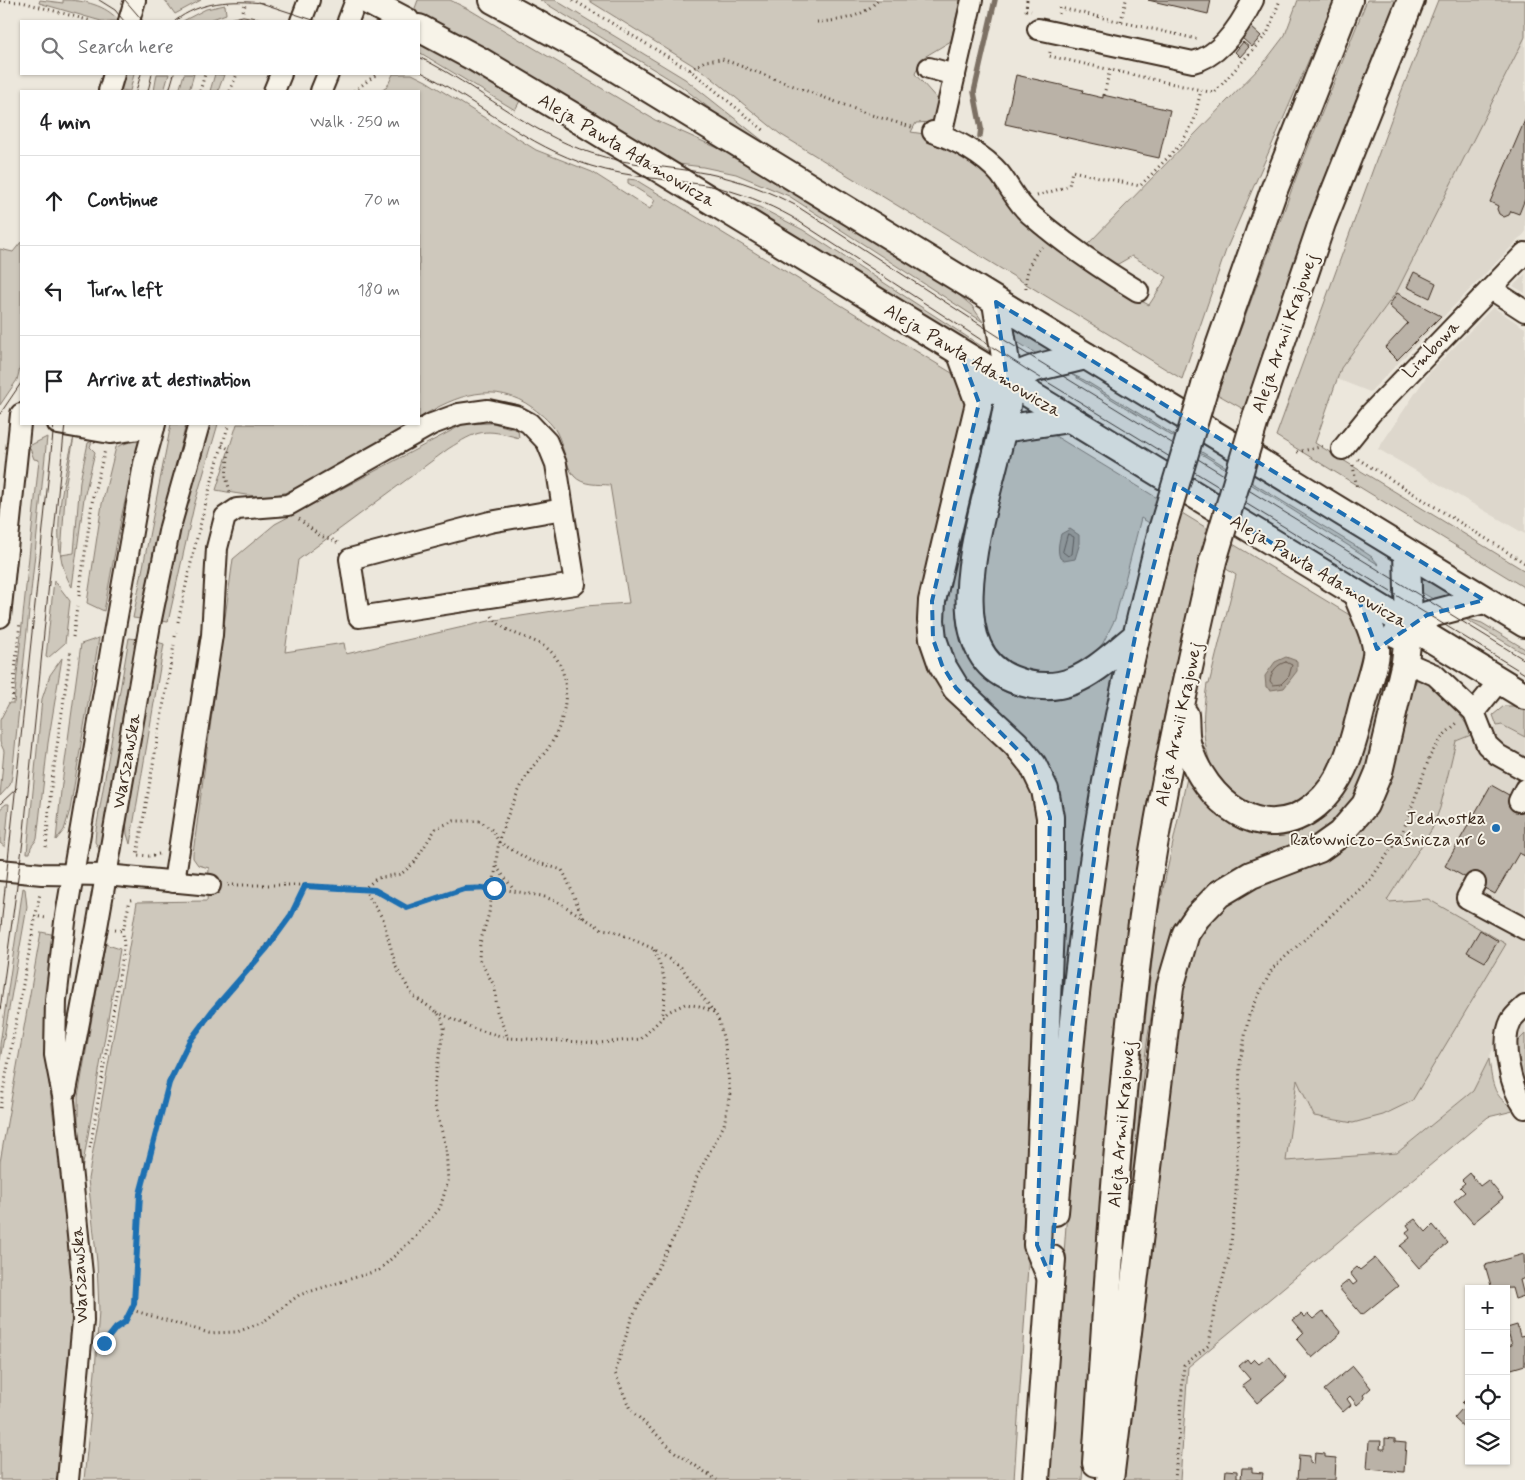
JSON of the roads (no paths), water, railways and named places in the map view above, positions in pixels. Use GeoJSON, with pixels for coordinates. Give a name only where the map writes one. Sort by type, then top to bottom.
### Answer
{"type":"FeatureCollection","features":[{"type":"Feature","properties":{"kind":"main road"},"geometry":{"type":"LineString","coordinates":[[366,0],[404,20]]}},
{"type":"Feature","properties":{"kind":"main road"},"geometry":{"type":"LineString","coordinates":[[493,0],[587,51],[1525,624]]}},
{"type":"Feature","properties":{"kind":"main road"},"geometry":{"type":"LineString","coordinates":[[1036,1480],[1050,1276],[1070,1045],[1088,891],[1110,762],[1136,637],[1162,530],[1205,386],[1274,190],[1350,0]]}},
{"type":"Feature","properties":{"kind":"main road","name":"Aleja Armii Krajowej"},"geometry":{"type":"LineString","coordinates":[[1094,1480],[1115,1191],[1135,971],[1156,833],[1183,690],[1213,561],[1256,417],[1322,223],[1411,0]]}},
{"type":"Feature","properties":{"kind":"main road","name":"Aleja Pawła Adamowicza"},"geometry":{"type":"LineString","coordinates":[[420,29],[502,74],[1525,696]]}},
{"type":"Feature","properties":{"kind":"main road"},"geometry":{"type":"LineString","coordinates":[[996,302],[1008,396],[973,561],[968,602],[971,629],[977,645],[986,660],[1005,676],[1029,686],[1045,688],[1061,686],[1090,672],[1136,637]]}},
{"type":"Feature","properties":{"kind":"main road"},"geometry":{"type":"LineString","coordinates":[[962,354],[979,403],[942,553],[932,601],[931,620],[933,639],[942,665],[956,688],[1016,744],[1033,765],[1044,790],[1050,817],[1050,927],[1037,1245],[1050,1276]]}},
{"type":"Feature","properties":{"kind":"main road"},"geometry":{"type":"LineString","coordinates":[[979,403],[1007,380],[1026,369],[1086,356]]}},
{"type":"Feature","properties":{"kind":"main road"},"geometry":{"type":"LineString","coordinates":[[1002,429],[1069,419]]}},
{"type":"Feature","properties":{"kind":"main road"},"geometry":{"type":"LineString","coordinates":[[1110,1480],[1170,987],[1179,953],[1186,933],[1197,917],[1219,894],[1251,875],[1319,849],[1340,834],[1365,805],[1379,772],[1405,662],[1409,626],[1407,552]]}},
{"type":"Feature","properties":{"kind":"main road"},"geometry":{"type":"LineString","coordinates":[[1183,690],[1187,745],[1207,788],[1240,815],[1260,821],[1278,821],[1299,816],[1317,804],[1339,777],[1356,730],[1377,650],[1358,595]]}},
{"type":"Feature","properties":{"kind":"main road"},"geometry":{"type":"LineString","coordinates":[[1377,650],[1409,626],[1442,610],[1484,600]]}},
{"type":"Feature","properties":{"kind":"main road"},"geometry":{"type":"LineString","coordinates":[[1405,662],[1450,650]]}},
{"type":"Feature","properties":{"kind":"street"},"geometry":{"type":"LineString","coordinates":[[130,20],[135,0]]}},
{"type":"Feature","properties":{"kind":"street"},"geometry":{"type":"LineString","coordinates":[[301,20],[308,0]]}},
{"type":"Feature","properties":{"kind":"street"},"geometry":{"type":"LineString","coordinates":[[348,20],[356,0]]}},
{"type":"Feature","properties":{"kind":"street"},"geometry":{"type":"LineString","coordinates":[[972,0],[955,75],[937,134],[971,150],[999,173],[1018,202],[1051,232],[1098,266],[1138,291]]}},
{"type":"Feature","properties":{"kind":"street"},"geometry":{"type":"LineString","coordinates":[[1046,30],[1193,62],[1204,60],[1212,54],[1239,25],[1252,0]]}},
{"type":"Feature","properties":{"kind":"street"},"geometry":{"type":"LineString","coordinates":[[929,68],[955,75]]}},
{"type":"Feature","properties":{"kind":"street"},"geometry":{"type":"LineString","coordinates":[[109,90],[114,75]]}},
{"type":"Feature","properties":{"kind":"street"},"geometry":{"type":"LineString","coordinates":[[274,90],[281,75]]}},
{"type":"Feature","properties":{"kind":"street"},"geometry":{"type":"LineString","coordinates":[[321,90],[328,75]]}},
{"type":"Feature","properties":{"kind":"street","name":"Limbowa"},"geometry":{"type":"LineString","coordinates":[[1346,452],[1370,414],[1525,253]]}},
{"type":"Feature","properties":{"kind":"street"},"geometry":{"type":"LineString","coordinates":[[1490,289],[1525,311]]}},
{"type":"Feature","properties":{"kind":"street"},"geometry":{"type":"LineString","coordinates":[[174,882],[212,634],[218,539],[224,517],[237,509],[288,505],[432,424],[459,414],[488,410],[516,416],[529,423],[547,442],[556,464],[563,509],[574,584],[359,617],[350,559],[490,522],[563,509]]}},
{"type":"Feature","properties":{"kind":"street"},"geometry":{"type":"LineString","coordinates":[[0,617],[20,424]]}},
{"type":"Feature","properties":{"kind":"street"},"geometry":{"type":"LineString","coordinates":[[64,425],[110,433],[154,426]]}},
{"type":"Feature","properties":{"kind":"street","name":"Warszawska"},"geometry":{"type":"LineString","coordinates":[[64,1100],[152,614],[170,527],[199,425]]}},
{"type":"Feature","properties":{"kind":"street","name":"Warszawska"},"geometry":{"type":"LineString","coordinates":[[68,1480],[83,1321],[82,1274],[64,1100],[54,1055],[56,1000],[74,873],[141,484],[154,426]]}},
{"type":"Feature","properties":{"kind":"street"},"geometry":{"type":"LineString","coordinates":[[0,471],[17,450]]}},
{"type":"Feature","properties":{"kind":"street"},"geometry":{"type":"LineString","coordinates":[[1405,662],[1435,675],[1474,712],[1487,745],[1498,755],[1525,770]]}},
{"type":"Feature","properties":{"kind":"street"},"geometry":{"type":"LineString","coordinates":[[1474,712],[1499,681]]}},
{"type":"Feature","properties":{"kind":"street"},"geometry":{"type":"LineString","coordinates":[[0,870],[42,874],[106,875],[210,885]]}},
{"type":"Feature","properties":{"kind":"street"},"geometry":{"type":"LineString","coordinates":[[1475,883],[1467,898],[1525,929]]}},
{"type":"Feature","properties":{"kind":"street"},"geometry":{"type":"LineString","coordinates":[[1525,1006],[1512,1020],[1506,1040],[1507,1060],[1520,1102],[1525,1108]]}},
{"type":"Feature","properties":{"kind":"water"},"geometry":{"type":"Polygon","coordinates":[[[1070,529],[1079,535],[1079,546],[1075,559],[1064,561],[1059,555],[1059,543],[1061,534],[1070,529]]]}},
{"type":"Feature","properties":{"kind":"water"},"geometry":{"type":"Polygon","coordinates":[[[1286,657],[1297,661],[1297,671],[1284,688],[1271,690],[1266,687],[1265,676],[1275,662],[1286,657]]]}},
{"type":"Feature","properties":{"kind":"waterway"},"geometry":{"type":"LineString","coordinates":[[980,136],[981,128],[974,92],[995,0]]}},
{"type":"Feature","properties":{"kind":"tram line"},"geometry":{"type":"LineString","coordinates":[[99,0],[115,10],[123,20]]}},
{"type":"Feature","properties":{"kind":"tram line"},"geometry":{"type":"LineString","coordinates":[[125,0],[142,20]]}},
{"type":"Feature","properties":{"kind":"tram line"},"geometry":{"type":"LineString","coordinates":[[258,2],[313,20]]}},
{"type":"Feature","properties":{"kind":"tram line"},"geometry":{"type":"LineString","coordinates":[[176,20],[195,9],[217,3],[263,3]]}},
{"type":"Feature","properties":{"kind":"tram line"},"geometry":{"type":"LineString","coordinates":[[224,20],[243,16],[270,20]]}},
{"type":"Feature","properties":{"kind":"tram line"},"geometry":{"type":"LineString","coordinates":[[420,58],[462,81],[524,121],[568,144],[620,161],[695,171],[732,179],[795,205],[1001,338],[1525,660]]}},
{"type":"Feature","properties":{"kind":"tram line"},"geometry":{"type":"LineString","coordinates":[[420,72],[545,147],[591,166],[621,173],[721,188],[753,198],[792,217],[1026,369],[1525,674]]}},
{"type":"Feature","properties":{"kind":"tram line"},"geometry":{"type":"LineString","coordinates":[[136,90],[141,75]]}},
{"type":"Feature","properties":{"kind":"tram line"},"geometry":{"type":"LineString","coordinates":[[148,90],[152,75]]}},
{"type":"Feature","properties":{"kind":"tram line"},"geometry":{"type":"LineString","coordinates":[[169,90],[174,75]]}},
{"type":"Feature","properties":{"kind":"tram line"},"geometry":{"type":"LineString","coordinates":[[0,414],[20,384]]}},
{"type":"Feature","properties":{"kind":"tram line"},"geometry":{"type":"LineString","coordinates":[[0,936],[54,425]]}},
{"type":"Feature","properties":{"kind":"tram line"},"geometry":{"type":"LineString","coordinates":[[0,1010],[23,841],[65,425]]}},
{"type":"Feature","properties":{"kind":"tram line"},"geometry":{"type":"LineString","coordinates":[[0,804],[17,788]]}},
{"type":"Feature","properties":{"kind":"place","name":"Jednostka Ratowniczo-Gaśnicza nr 6"},"geometry":{"type":"Point","coordinates":[1496,828]}}]}
